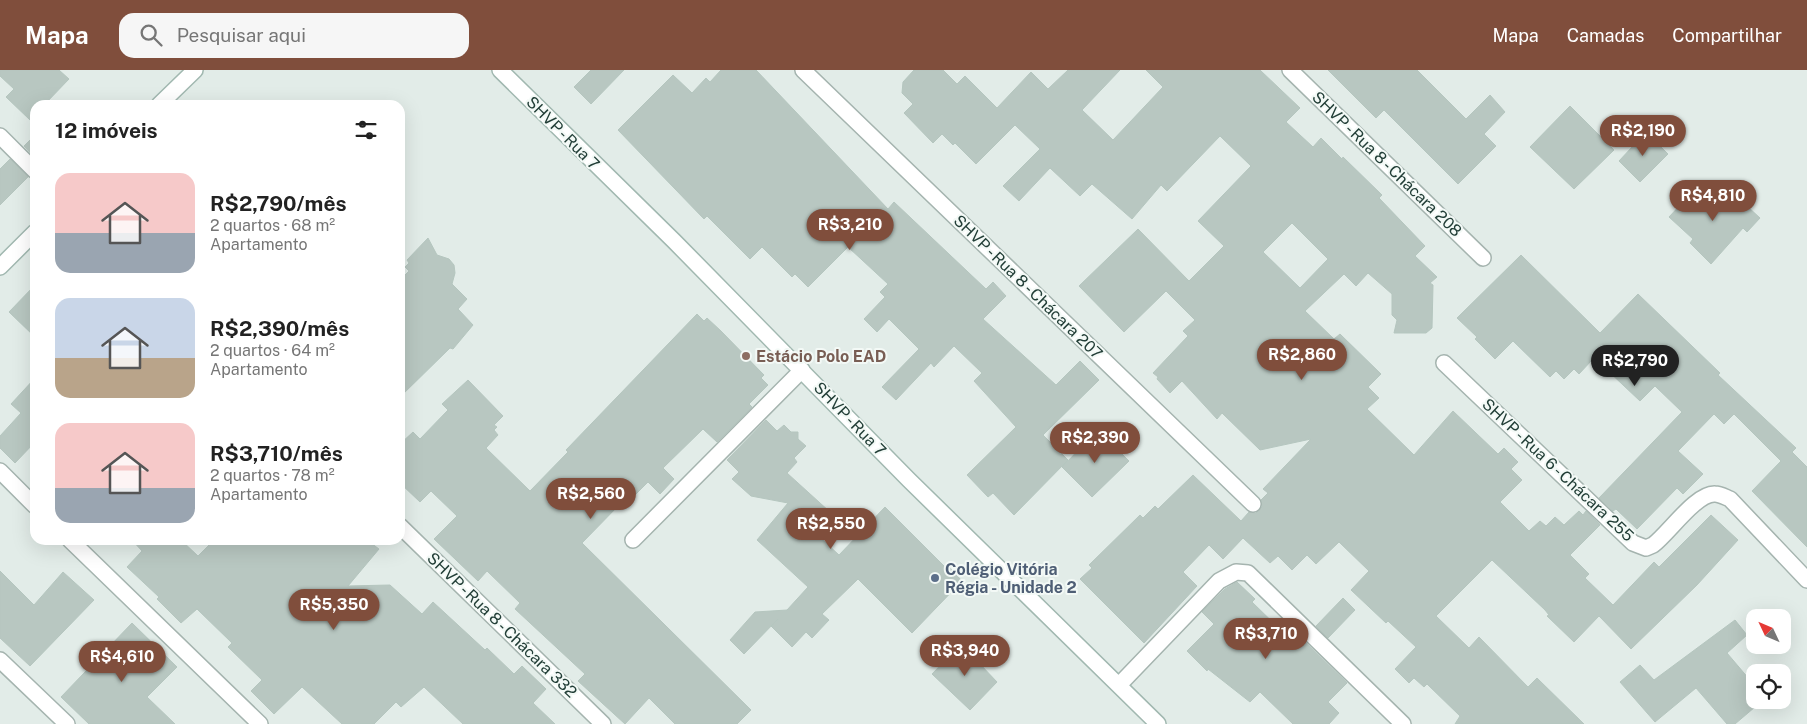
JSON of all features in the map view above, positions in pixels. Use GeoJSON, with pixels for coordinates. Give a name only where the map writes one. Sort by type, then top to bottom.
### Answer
{"type":"FeatureCollection","features":[{"type":"Feature","properties":{"kind":"street"},"geometry":{"type":"LineString","coordinates":[[165,100],[195,70]]}},
{"type":"Feature","properties":{"kind":"street","name":"SHVP - Rua 7"},"geometry":{"type":"LineString","coordinates":[[500,70],[957,527],[1120,684],[1158,724]]}},
{"type":"Feature","properties":{"kind":"street","name":"SHVP - Rua 8 - Chácara 207"},"geometry":{"type":"LineString","coordinates":[[803,70],[1254,504]]}},
{"type":"Feature","properties":{"kind":"street","name":"SHVP - Rua 8 - Chácara 208"},"geometry":{"type":"LineString","coordinates":[[1290,70],[1483,258]]}},
{"type":"Feature","properties":{"kind":"street"},"geometry":{"type":"LineString","coordinates":[[0,136],[30,166]]}},
{"type":"Feature","properties":{"kind":"street"},"geometry":{"type":"LineString","coordinates":[[0,267],[30,237]]}},
{"type":"Feature","properties":{"kind":"street","name":"SHVP - Rua 6 - Chácara 255"},"geometry":{"type":"LineString","coordinates":[[1444,364],[1633,543],[1646,548],[1653,545],[1700,499],[1710,494],[1721,495],[1730,499],[1807,580]]}},
{"type":"Feature","properties":{"kind":"street"},"geometry":{"type":"LineString","coordinates":[[633,540],[802,370]]}},
{"type":"Feature","properties":{"kind":"street"},"geometry":{"type":"LineString","coordinates":[[0,471],[30,501]]}},
{"type":"Feature","properties":{"kind":"street","name":"SHVP - Rua 8 - Chácara 332"},"geometry":{"type":"LineString","coordinates":[[405,531],[603,724]]}},
{"type":"Feature","properties":{"kind":"street"},"geometry":{"type":"LineString","coordinates":[[75,545],[260,724]]}},
{"type":"Feature","properties":{"kind":"street"},"geometry":{"type":"LineString","coordinates":[[1120,684],[1219,581],[1230,574],[1241,571],[1248,573],[1277,600],[1403,724]]}},
{"type":"Feature","properties":{"kind":"street"},"geometry":{"type":"LineString","coordinates":[[0,660],[62,722]]}},
{"type":"Feature","properties":{"kind":"building"},"geometry":{"type":"Polygon","coordinates":[[[0,70],[59,70],[69,79],[49,100],[30,100],[30,120],[6,97],[14,89],[0,76],[0,70]]]}},
{"type":"Feature","properties":{"kind":"building"},"geometry":{"type":"Polygon","coordinates":[[[591,70],[624,70],[591,104],[574,87],[591,70]]]}},
{"type":"Feature","properties":{"kind":"building"},"geometry":{"type":"Polygon","coordinates":[[[721,70],[756,70],[888,209],[894,202],[986,289],[993,282],[1006,296],[983,319],[1056,385],[1080,361],[1099,380],[1043,435],[1068,460],[1014,515],[993,493],[988,497],[967,475],[1016,427],[974,381],[982,373],[954,346],[934,367],[931,363],[896,400],[882,387],[919,349],[889,319],[877,332],[864,319],[885,297],[880,292],[888,284],[848,247],[808,287],[795,274],[792,277],[762,247],[750,259],[707,216],[704,219],[618,130],[673,75],[692,93],[706,78],[710,82],[721,70]]]}},
{"type":"Feature","properties":{"kind":"building"},"geometry":{"type":"Polygon","coordinates":[[[914,70],[943,70],[957,84],[965,76],[997,108],[1031,72],[1048,89],[1068,70],[1120,70],[1082,110],[1113,140],[1163,87],[1146,70],[1260,70],[1300,108],[1286,122],[1313,147],[1321,138],[1382,195],[1379,198],[1425,246],[1415,256],[1437,277],[1430,283],[1433,285],[1432,328],[1426,333],[1394,333],[1397,320],[1392,315],[1392,294],[1368,273],[1356,286],[1344,274],[1305,311],[1334,339],[1340,334],[1381,374],[1368,387],[1379,398],[1367,409],[1414,455],[1453,411],[1498,454],[1504,448],[1518,462],[1511,469],[1522,480],[1500,502],[1529,531],[1540,521],[1546,526],[1555,517],[1564,525],[1579,511],[1583,515],[1586,511],[1600,525],[1570,555],[1589,574],[1585,578],[1613,605],[1654,562],[1659,567],[1711,515],[1738,540],[1697,585],[1631,649],[1599,616],[1574,642],[1547,616],[1549,615],[1545,610],[1492,560],[1436,616],[1469,648],[1479,637],[1528,687],[1537,678],[1584,724],[1455,724],[1460,716],[1427,684],[1424,687],[1414,678],[1409,683],[1395,669],[1416,647],[1388,621],[1386,623],[1351,590],[1369,571],[1339,542],[1316,564],[1307,555],[1292,570],[1278,556],[1270,563],[1243,538],[1223,559],[1209,545],[1183,572],[1197,586],[1144,643],[1080,579],[1092,568],[1089,565],[1140,515],[1143,518],[1155,506],[1158,509],[1193,475],[1241,521],[1249,512],[1256,513],[1262,507],[1261,500],[1268,493],[1263,489],[1311,439],[1260,450],[1222,413],[1217,419],[1182,381],[1170,393],[1153,373],[1188,336],[1183,331],[1195,320],[1166,291],[1124,332],[1079,286],[1138,229],[1189,281],[1224,246],[1198,221],[1251,166],[1220,136],[1167,191],[1161,185],[1132,219],[1092,184],[1080,196],[1050,168],[1019,201],[1003,186],[1040,149],[1015,125],[976,164],[955,143],[953,145],[942,134],[933,143],[904,113],[913,104],[902,93],[903,82],[914,70]],[[1292,223],[1263,252],[1300,288],[1328,259],[1292,223]]]}},
{"type":"Feature","properties":{"kind":"building"},"geometry":{"type":"Polygon","coordinates":[[[1328,70],[1417,70],[1466,119],[1490,95],[1505,112],[1484,134],[1496,146],[1458,184],[1384,110],[1376,118],[1328,70]]]}},
{"type":"Feature","properties":{"kind":"building"},"geometry":{"type":"Polygon","coordinates":[[[1570,106],[1614,150],[1574,189],[1530,147],[1570,106]]]}},
{"type":"Feature","properties":{"kind":"building"},"geometry":{"type":"Polygon","coordinates":[[[1646,132],[1668,154],[1640,182],[1619,161],[1646,132]]]}},
{"type":"Feature","properties":{"kind":"building"},"geometry":{"type":"Polygon","coordinates":[[[30,140],[30,153],[24,146],[30,140]]]}},
{"type":"Feature","properties":{"kind":"building"},"geometry":{"type":"Polygon","coordinates":[[[10,159],[28,177],[0,205],[0,169],[10,159]]]}},
{"type":"Feature","properties":{"kind":"building"},"geometry":{"type":"Polygon","coordinates":[[[1699,185],[1723,208],[1735,195],[1760,218],[1747,232],[1743,228],[1711,264],[1690,243],[1693,239],[1669,217],[1699,185]]]}},
{"type":"Feature","properties":{"kind":"building"},"geometry":{"type":"Polygon","coordinates":[[[428,238],[437,255],[449,259],[454,265],[455,273],[452,284],[467,299],[458,309],[473,325],[453,349],[450,348],[405,392],[405,275],[409,271],[405,267],[409,263],[407,260],[428,238]]]}},
{"type":"Feature","properties":{"kind":"building"},"geometry":{"type":"Polygon","coordinates":[[[1521,255],[1600,333],[1638,294],[1720,373],[1718,375],[1796,448],[1792,452],[1807,467],[1807,547],[1752,491],[1781,461],[1734,414],[1724,424],[1714,414],[1678,451],[1703,474],[1683,494],[1677,488],[1637,529],[1616,509],[1613,511],[1599,498],[1682,412],[1655,386],[1640,401],[1606,369],[1604,371],[1592,360],[1579,374],[1574,369],[1564,379],[1556,371],[1550,377],[1513,341],[1495,359],[1475,339],[1477,337],[1457,318],[1521,255]]]}},
{"type":"Feature","properties":{"kind":"building"},"geometry":{"type":"Polygon","coordinates":[[[30,290],[30,332],[9,312],[30,290]]]}},
{"type":"Feature","properties":{"kind":"building"},"geometry":{"type":"Polygon","coordinates":[[[697,314],[704,321],[707,318],[764,375],[761,378],[768,385],[749,404],[752,407],[717,442],[703,429],[663,468],[674,479],[660,494],[648,482],[631,499],[629,498],[623,504],[621,503],[582,543],[751,710],[737,724],[675,724],[649,698],[625,724],[578,681],[585,674],[515,609],[520,603],[487,571],[478,581],[434,539],[457,516],[431,491],[420,502],[405,488],[405,439],[413,432],[420,439],[448,410],[442,404],[468,380],[503,416],[494,425],[497,427],[494,430],[498,435],[486,448],[530,491],[568,452],[566,450],[697,314]]]}},
{"type":"Feature","properties":{"kind":"building"},"geometry":{"type":"Polygon","coordinates":[[[30,383],[30,447],[15,463],[0,448],[0,436],[21,413],[11,404],[30,383]]]}},
{"type":"Feature","properties":{"kind":"building"},"geometry":{"type":"Polygon","coordinates":[[[766,420],[777,431],[784,425],[791,432],[798,432],[798,439],[806,446],[794,458],[797,462],[787,473],[830,512],[813,531],[839,555],[885,507],[948,570],[950,568],[962,581],[912,633],[858,579],[822,614],[829,620],[812,638],[806,632],[792,647],[771,626],[744,654],[730,640],[755,612],[787,610],[808,587],[757,540],[788,503],[751,496],[732,479],[739,472],[727,460],[766,420]]]}},
{"type":"Feature","properties":{"kind":"building"},"geometry":{"type":"Polygon","coordinates":[[[1098,430],[1129,461],[1092,497],[1062,467],[1098,430]]]}},
{"type":"Feature","properties":{"kind":"building"},"geometry":{"type":"Polygon","coordinates":[[[137,545],[186,545],[198,556],[209,545],[374,545],[379,549],[348,586],[390,585],[422,614],[433,602],[514,674],[522,666],[546,689],[533,703],[555,724],[463,724],[424,687],[401,707],[396,702],[374,724],[342,724],[302,687],[274,714],[251,691],[262,680],[228,647],[232,643],[197,609],[181,623],[157,599],[159,597],[127,567],[142,551],[137,545]]]}},
{"type":"Feature","properties":{"kind":"building"},"geometry":{"type":"Polygon","coordinates":[[[0,571],[34,605],[63,572],[94,600],[30,666],[0,638],[0,571]]]}},
{"type":"Feature","properties":{"kind":"building"},"geometry":{"type":"Polygon","coordinates":[[[1237,582],[1255,599],[1252,602],[1292,641],[1298,635],[1347,683],[1328,702],[1339,713],[1329,724],[1293,724],[1260,692],[1250,702],[1208,669],[1207,671],[1187,651],[1214,624],[1202,612],[1225,589],[1237,582]]]}},
{"type":"Feature","properties":{"kind":"building"},"geometry":{"type":"Polygon","coordinates":[[[1343,598],[1355,610],[1328,638],[1316,626],[1343,598]]]}},
{"type":"Feature","properties":{"kind":"building"},"geometry":{"type":"Polygon","coordinates":[[[1735,620],[1746,634],[1746,636],[1727,653],[1746,675],[1746,709],[1753,709],[1735,724],[1727,724],[1696,688],[1655,722],[1620,682],[1640,665],[1654,680],[1735,620]]]}},
{"type":"Feature","properties":{"kind":"building"},"geometry":{"type":"Polygon","coordinates":[[[132,623],[177,667],[147,697],[175,724],[89,724],[61,697],[132,623]]]}},
{"type":"Feature","properties":{"kind":"building"},"geometry":{"type":"Polygon","coordinates":[[[961,644],[997,682],[970,710],[932,674],[961,644]]]}},
{"type":"Feature","properties":{"kind":"place","name":"Estácio Polo EAD"},"geometry":{"type":"Point","coordinates":[746,356]}},
{"type":"Feature","properties":{"kind":"place","name":"Colégio Vitória Régia - Unidade 2"},"geometry":{"type":"Point","coordinates":[935,578]}}]}
